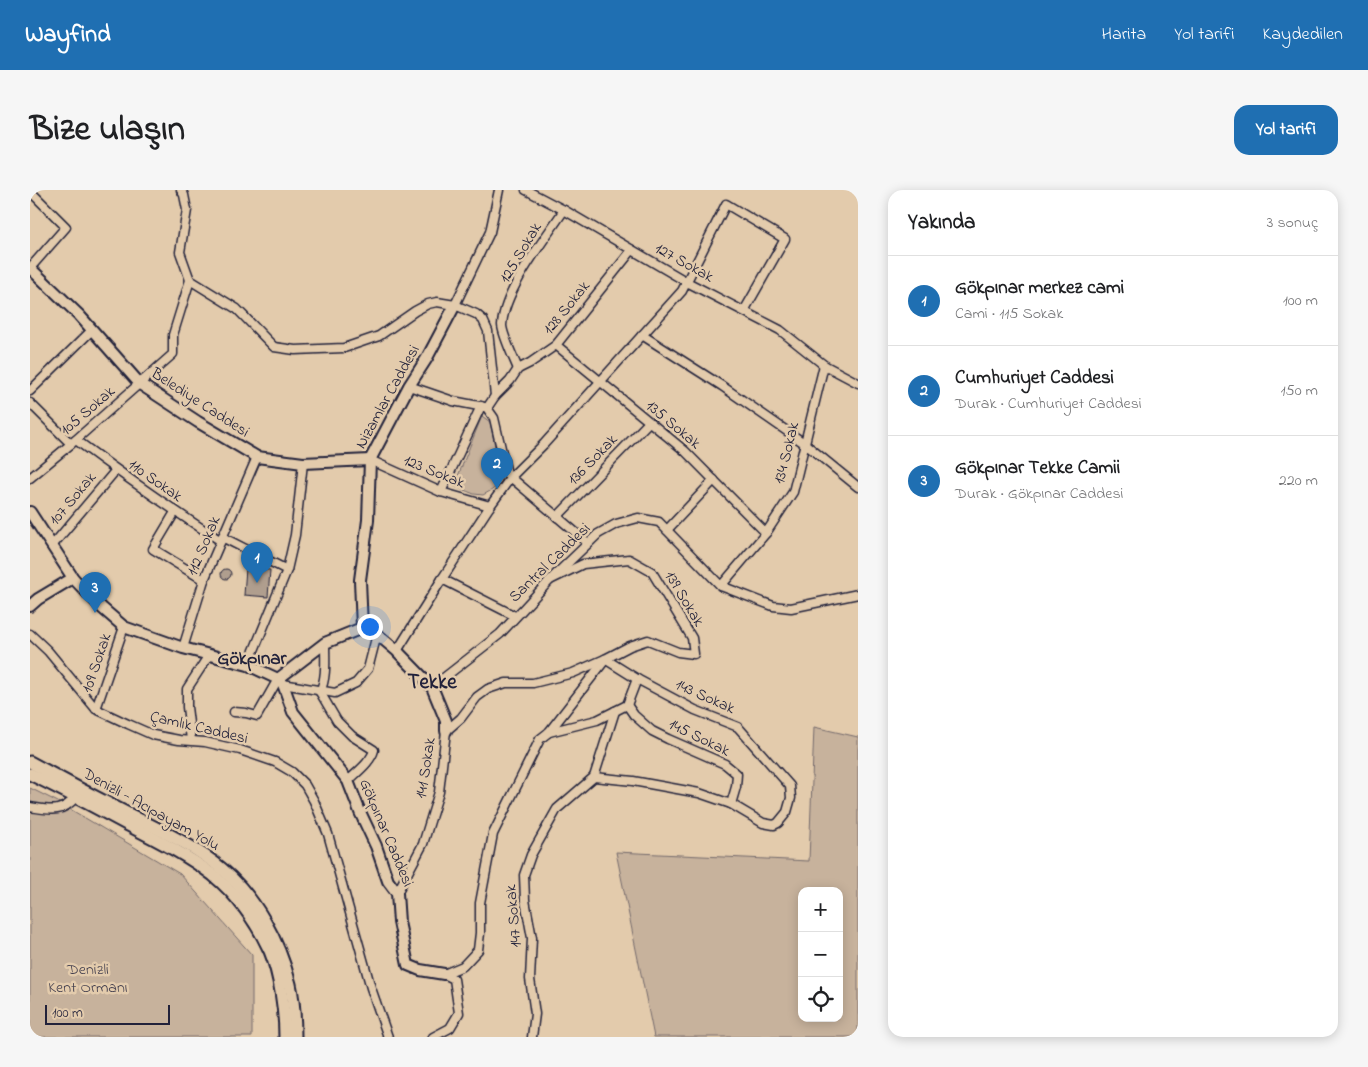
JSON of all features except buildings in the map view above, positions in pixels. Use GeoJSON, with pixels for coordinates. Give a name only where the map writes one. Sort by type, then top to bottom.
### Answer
{"type":"FeatureCollection","features":[{"type":"Feature","properties":{"kind":"main road","name":"Denizli - Acıpayam Yolu"},"geometry":{"type":"LineString","coordinates":[[30,762],[192,848],[222,869],[234,881],[263,918],[278,948],[291,986],[295,1037]]}},
{"type":"Feature","properties":{"kind":"main road","name":"Denizli - Acıpayam Yolu"},"geometry":{"type":"LineString","coordinates":[[30,774],[187,857],[214,876],[237,899],[270,952],[280,987],[285,1019],[285,1037]]}},
{"type":"Feature","properties":{"kind":"street"},"geometry":{"type":"LineString","coordinates":[[181,190],[187,210],[180,252],[190,280],[237,309],[274,347],[295,350],[344,348],[379,336],[414,311],[428,304],[437,302],[456,305],[476,314],[486,323],[495,396]]}},
{"type":"Feature","properties":{"kind":"street"},"geometry":{"type":"LineString","coordinates":[[456,305],[490,232],[499,190]]}},
{"type":"Feature","properties":{"kind":"street","name":"127 Sokak"},"geometry":{"type":"LineString","coordinates":[[526,190],[687,282],[780,330],[824,365],[858,383]]}},
{"type":"Feature","properties":{"kind":"street"},"geometry":{"type":"LineString","coordinates":[[30,191],[66,227],[30,268]]}},
{"type":"Feature","properties":{"kind":"street"},"geometry":{"type":"LineString","coordinates":[[397,651],[490,506],[511,478],[682,291],[726,204],[785,238],[744,312]]}},
{"type":"Feature","properties":{"kind":"street","name":"125 Sokak"},"geometry":{"type":"LineString","coordinates":[[518,369],[502,327],[505,312],[516,283],[564,210]]}},
{"type":"Feature","properties":{"kind":"street","name":"128 Sokak"},"geometry":{"type":"LineString","coordinates":[[441,492],[484,407],[510,381],[518,369],[556,345],[632,250]]}},
{"type":"Feature","properties":{"kind":"street","name":"Belediye Caddesi"},"geometry":{"type":"LineString","coordinates":[[30,268],[79,314],[140,384],[198,422],[257,457],[303,463],[370,460]]}},
{"type":"Feature","properties":{"kind":"street","name":"105 Sokak"},"geometry":{"type":"LineString","coordinates":[[30,478],[140,384],[172,354],[173,335],[190,280]]}},
{"type":"Feature","properties":{"kind":"street","name":"Nizamlar Caddesi"},"geometry":{"type":"LineString","coordinates":[[362,628],[360,580],[368,520],[370,460],[409,386],[427,358],[456,305]]}},
{"type":"Feature","properties":{"kind":"street"},"geometry":{"type":"LineString","coordinates":[[30,391],[92,330]]}},
{"type":"Feature","properties":{"kind":"street"},"geometry":{"type":"LineString","coordinates":[[642,335],[722,386],[804,443],[858,487]]}},
{"type":"Feature","properties":{"kind":"street","name":"135 Sokak"},"geometry":{"type":"LineString","coordinates":[[556,345],[685,451],[766,533]]}},
{"type":"Feature","properties":{"kind":"street","name":"134 Sokak"},"geometry":{"type":"LineString","coordinates":[[721,586],[766,533],[793,492],[824,365]]}},
{"type":"Feature","properties":{"kind":"street"},"geometry":{"type":"LineString","coordinates":[[409,386],[453,400],[484,407],[494,418],[507,474],[588,543]]}},
{"type":"Feature","properties":{"kind":"street","name":"110 Sokak"},"geometry":{"type":"LineString","coordinates":[[30,404],[73,442],[175,512],[221,539],[287,570]]}},
{"type":"Feature","properties":{"kind":"street","name":"136 Sokak"},"geometry":{"type":"LineString","coordinates":[[557,517],[649,422]]}},
{"type":"Feature","properties":{"kind":"street","name":"112 Sokak"},"geometry":{"type":"LineString","coordinates":[[183,648],[204,580],[257,457]]}},
{"type":"Feature","properties":{"kind":"street","name":"123 Sokak"},"geometry":{"type":"LineString","coordinates":[[370,460],[441,492],[490,506]]}},
{"type":"Feature","properties":{"kind":"street"},"geometry":{"type":"LineString","coordinates":[[248,665],[287,570],[295,536],[303,463]]}},
{"type":"Feature","properties":{"kind":"street","name":"107 Sokak"},"geometry":{"type":"LineString","coordinates":[[52,546],[116,470]]}},
{"type":"Feature","properties":{"kind":"street"},"geometry":{"type":"LineString","coordinates":[[667,530],[714,480]]}},
{"type":"Feature","properties":{"kind":"street"},"geometry":{"type":"LineString","coordinates":[[30,512],[73,578],[102,608],[124,627],[183,648],[248,665],[280,682],[320,692],[336,693],[356,683],[368,669],[377,634]]}},
{"type":"Feature","properties":{"kind":"street"},"geometry":{"type":"LineString","coordinates":[[175,512],[153,549],[204,580]]}},
{"type":"Feature","properties":{"kind":"street","name":"Santral Caddesi"},"geometry":{"type":"LineString","coordinates":[[432,687],[500,634],[550,580],[598,534],[616,524],[638,518],[659,522],[721,586],[773,606],[792,608],[858,594]]}},
{"type":"Feature","properties":{"kind":"street","name":"139 Sokak"},"geometry":{"type":"LineString","coordinates":[[550,580],[583,564],[629,560],[652,572],[692,638],[694,654],[678,652],[648,640],[630,646],[606,659]]}},
{"type":"Feature","properties":{"kind":"street"},"geometry":{"type":"LineString","coordinates":[[30,606],[38,599],[73,578]]}},
{"type":"Feature","properties":{"kind":"street"},"geometry":{"type":"LineString","coordinates":[[442,579],[515,616]]}},
{"type":"Feature","properties":{"kind":"street","name":"109 Sokak"},"geometry":{"type":"LineString","coordinates":[[96,709],[124,627]]}},
{"type":"Feature","properties":{"kind":"street"},"geometry":{"type":"LineString","coordinates":[[234,712],[246,712],[257,716],[280,682],[325,643],[362,628],[377,634],[397,651],[432,687],[446,721],[446,731]]}},
{"type":"Feature","properties":{"kind":"street","name":"Çamlık Caddesi"},"geometry":{"type":"LineString","coordinates":[[30,634],[48,651],[96,709],[153,735],[205,742],[240,750],[275,762],[292,772],[305,785],[328,834],[371,988],[388,1037]]}},
{"type":"Feature","properties":{"kind":"street"},"geometry":{"type":"LineString","coordinates":[[320,692],[324,684],[325,643]]}},
{"type":"Feature","properties":{"kind":"street"},"geometry":{"type":"LineString","coordinates":[[191,740],[187,689],[209,655]]}},
{"type":"Feature","properties":{"kind":"street"},"geometry":{"type":"LineString","coordinates":[[444,974],[463,966],[478,950],[480,903],[493,834],[540,739],[549,732],[606,659]]}},
{"type":"Feature","properties":{"kind":"street","name":"143 Sokak"},"geometry":{"type":"LineString","coordinates":[[606,659],[637,679],[695,710],[738,727],[790,786],[791,798],[787,812],[774,825],[763,823],[731,804]]}},
{"type":"Feature","properties":{"kind":"street","name":"141 Sokak"},"geometry":{"type":"LineString","coordinates":[[397,893],[423,844],[439,792],[446,731],[460,718],[477,697],[488,689],[506,683],[533,683],[573,673],[606,659]]}},
{"type":"Feature","properties":{"kind":"street"},"geometry":{"type":"LineString","coordinates":[[549,732],[597,720],[627,705],[637,679]]}},
{"type":"Feature","properties":{"kind":"street","name":"Gökpınar Caddesi"},"geometry":{"type":"LineString","coordinates":[[280,682],[292,712],[348,781],[376,846],[388,881],[397,893],[399,922],[408,965],[420,970],[444,974]]}},
{"type":"Feature","properties":{"kind":"street"},"geometry":{"type":"LineString","coordinates":[[320,692],[337,721],[352,736],[374,750],[369,760],[348,781]]}},
{"type":"Feature","properties":{"kind":"street","name":"145 Sokak"},"geometry":{"type":"LineString","coordinates":[[627,705],[634,715],[652,730],[725,764],[737,774],[736,787],[731,804]]}},
{"type":"Feature","properties":{"kind":"street"},"geometry":{"type":"LineString","coordinates":[[615,711],[594,777],[633,780],[698,793],[731,804]]}},
{"type":"Feature","properties":{"kind":"street","name":"147 Sokak"},"geometry":{"type":"LineString","coordinates":[[532,1037],[535,1014],[530,979],[532,938],[525,900],[524,875],[531,855],[557,809],[594,777]]}},
{"type":"Feature","properties":{"kind":"street"},"geometry":{"type":"LineString","coordinates":[[30,807],[54,810],[69,806],[76,798]]}},
{"type":"Feature","properties":{"kind":"street"},"geometry":{"type":"LineString","coordinates":[[433,1037],[450,1028],[459,1013],[454,979],[444,974]]}},
{"type":"Feature","properties":{"kind":"green space"},"geometry":{"type":"Polygon","coordinates":[[[482,416],[490,422],[502,481],[483,495],[474,494],[454,486],[482,416]]]}},
{"type":"Feature","properties":{"kind":"green space"},"geometry":{"type":"Polygon","coordinates":[[[814,727],[858,737],[858,1037],[654,1037],[616,852],[809,861],[814,727]]]}},
{"type":"Feature","properties":{"kind":"green space","name":"Denizli Kent Ormanı"},"geometry":{"type":"Polygon","coordinates":[[[30,788],[58,802],[180,874],[252,955],[252,1037],[30,1037],[30,788]]]}},
{"type":"Feature","properties":{"kind":"place","name":"Cumhuriyet Caddesi"},"geometry":{"type":"Point","coordinates":[497,489]}},
{"type":"Feature","properties":{"kind":"place","name":"Gökpınar merkez cami"},"geometry":{"type":"Point","coordinates":[257,583]}},
{"type":"Feature","properties":{"kind":"place","name":"Gökpınar Tekke Camii"},"geometry":{"type":"Point","coordinates":[95,613]}},
{"type":"Feature","properties":{"kind":"district","name":"Gökpınar"},"geometry":{"type":"Point","coordinates":[252,659]}},
{"type":"Feature","properties":{"kind":"district","name":"Tekke"},"geometry":{"type":"Point","coordinates":[432,683]}}]}
